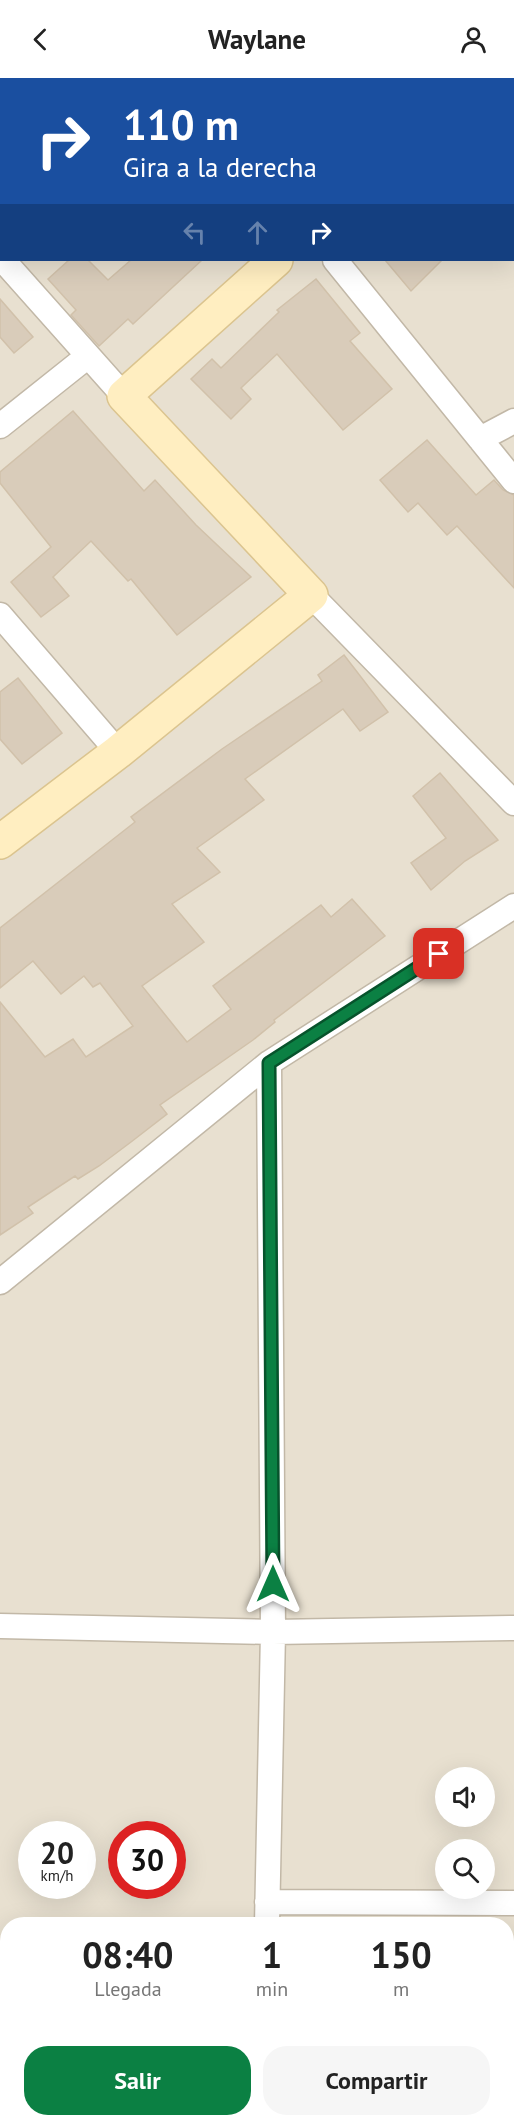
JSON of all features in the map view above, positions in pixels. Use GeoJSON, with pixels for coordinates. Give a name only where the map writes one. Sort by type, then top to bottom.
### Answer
{"type":"FeatureCollection","features":[{"type":"Feature","properties":{"kind":"street"},"geometry":{"type":"LineString","coordinates":[[5,261],[124,396],[311,595],[513,799]]}},
{"type":"Feature","properties":{"kind":"street"},"geometry":{"type":"LineString","coordinates":[[124,396],[275,261]]}},
{"type":"Feature","properties":{"kind":"street"},"geometry":{"type":"LineString","coordinates":[[336,261],[514,481]]}},
{"type":"Feature","properties":{"kind":"street"},"geometry":{"type":"LineString","coordinates":[[0,426],[88,356]]}},
{"type":"Feature","properties":{"kind":"street"},"geometry":{"type":"LineString","coordinates":[[480,439],[514,421]]}},
{"type":"Feature","properties":{"kind":"street"},"geometry":{"type":"LineString","coordinates":[[0,842],[118,752],[311,595]]}},
{"type":"Feature","properties":{"kind":"street"},"geometry":{"type":"LineString","coordinates":[[0,615],[118,752]]}},
{"type":"Feature","properties":{"kind":"street"},"geometry":{"type":"LineString","coordinates":[[0,1282],[269,1063],[514,906]]}},
{"type":"Feature","properties":{"kind":"street"},"geometry":{"type":"LineString","coordinates":[[269,1063],[273,1632],[267,1913],[514,1903]]}},
{"type":"Feature","properties":{"kind":"street"},"geometry":{"type":"LineString","coordinates":[[0,1626],[273,1632],[514,1628]]}},
{"type":"Feature","properties":{"kind":"shaded area"},"geometry":{"type":"Polygon","coordinates":[[[0,261],[514,261],[514,1917],[0,1917],[0,261]]]}},
{"type":"Feature","properties":{"kind":"building"},"geometry":{"type":"Polygon","coordinates":[[[68,261],[89,261],[108,280],[130,261],[201,261],[133,324],[128,319],[99,346],[71,315],[76,310],[48,279],[68,261]]]}},
{"type":"Feature","properties":{"kind":"building"},"geometry":{"type":"Polygon","coordinates":[[[386,261],[441,261],[411,291],[386,261]]]}},
{"type":"Feature","properties":{"kind":"building"},"geometry":{"type":"Polygon","coordinates":[[[316,279],[360,333],[350,341],[392,389],[343,430],[277,354],[241,388],[251,399],[231,419],[191,379],[212,359],[221,368],[279,312],[277,310],[316,279]]]}},
{"type":"Feature","properties":{"kind":"building"},"geometry":{"type":"Polygon","coordinates":[[[0,299],[33,337],[14,353],[0,337],[0,299]]]}},
{"type":"Feature","properties":{"kind":"building"},"geometry":{"type":"Polygon","coordinates":[[[73,411],[144,491],[155,480],[196,525],[251,577],[177,635],[131,579],[128,581],[91,541],[53,577],[69,596],[41,617],[11,582],[51,547],[0,483],[0,472],[73,411]]]}},
{"type":"Feature","properties":{"kind":"building"},"geometry":{"type":"Polygon","coordinates":[[[427,440],[476,495],[494,480],[503,490],[514,495],[514,588],[457,526],[447,535],[418,503],[408,512],[380,480],[427,440]]]}},
{"type":"Feature","properties":{"kind":"building"},"geometry":{"type":"Polygon","coordinates":[[[344,655],[388,712],[360,731],[343,709],[245,779],[264,800],[197,848],[220,872],[172,904],[204,942],[142,986],[187,1042],[231,1009],[213,986],[321,905],[331,917],[352,899],[385,936],[274,1020],[275,1022],[253,1040],[160,1105],[167,1114],[131,1142],[99,1166],[78,1179],[75,1176],[28,1207],[33,1213],[0,1235],[0,1002],[45,1057],[73,1039],[86,1057],[133,1026],[100,983],[93,987],[84,976],[61,994],[33,961],[0,988],[0,928],[135,822],[131,817],[222,749],[322,681],[318,675],[344,655]]]}},
{"type":"Feature","properties":{"kind":"building"},"geometry":{"type":"Polygon","coordinates":[[[18,678],[62,733],[22,764],[0,739],[0,692],[18,678]]]}},
{"type":"Feature","properties":{"kind":"building"},"geometry":{"type":"Polygon","coordinates":[[[440,773],[498,840],[465,861],[431,890],[411,863],[446,838],[413,796],[440,773]]]}},
{"type":"Feature","properties":{"kind":"route"},"geometry":{"type":"LineString","coordinates":[[273,1584],[269,1063],[439,954]]}}]}
